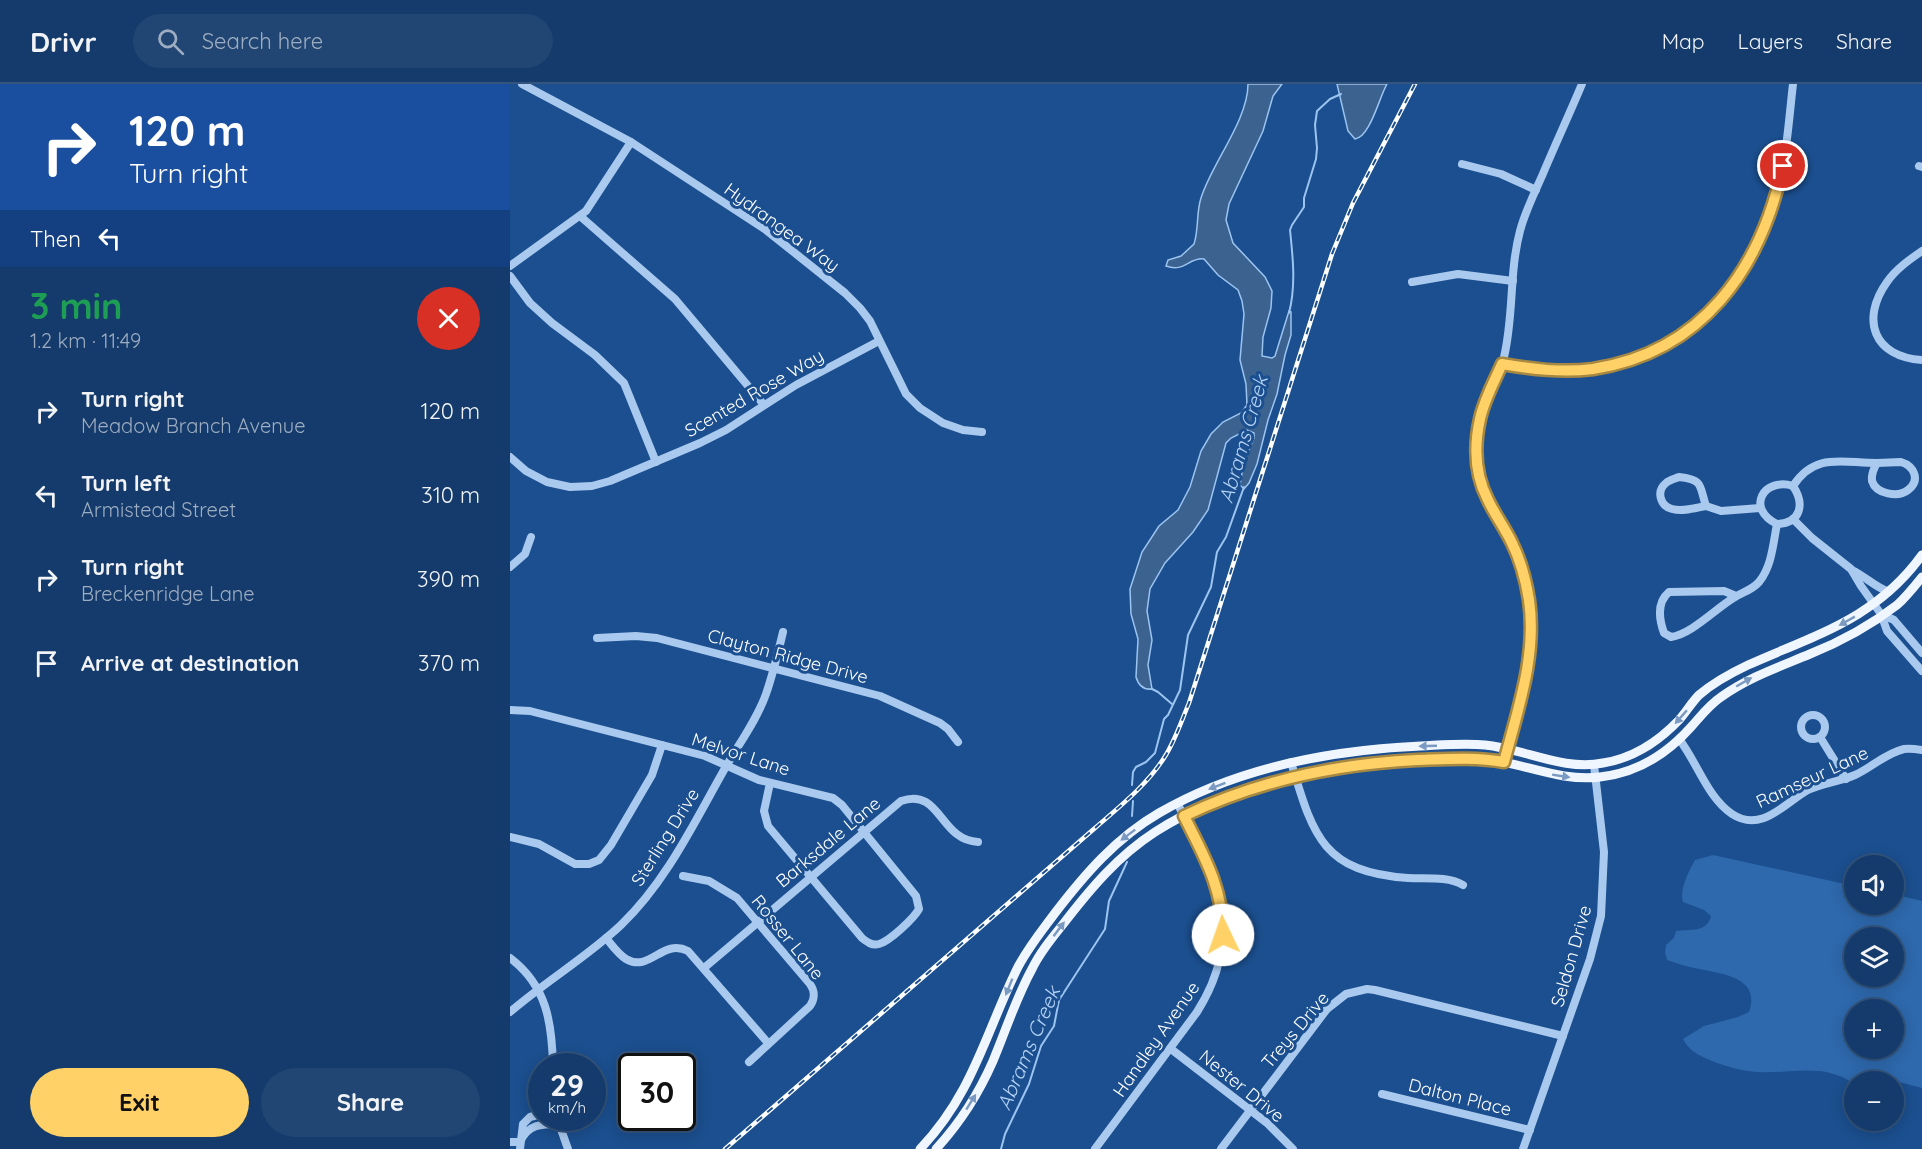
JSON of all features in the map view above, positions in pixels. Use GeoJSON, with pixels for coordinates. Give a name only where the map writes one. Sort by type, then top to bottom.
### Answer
{"type":"FeatureCollection","features":[{"type":"Feature","properties":{"kind":"main road"},"geometry":{"type":"LineString","coordinates":[[920,1149],[948,1115],[964,1090],[986,1044],[1014,974],[1037,937],[1101,857],[1149,819],[1177,803],[1229,781],[1292,762],[1341,753],[1385,748],[1480,745],[1508,749],[1565,763],[1594,765],[1619,760],[1644,749],[1666,732],[1698,697],[1733,672],[1853,619],[1889,592],[1922,555]]}},
{"type":"Feature","properties":{"kind":"main road"},"geometry":{"type":"LineString","coordinates":[[936,1149],[954,1128],[977,1093],[1031,970],[1049,942],[1090,889],[1117,861],[1148,837],[1184,816],[1242,791],[1295,776],[1378,762],[1464,758],[1504,762],[1558,775],[1596,778],[1627,772],[1657,757],[1678,739],[1705,710],[1739,685],[1770,669],[1842,639],[1897,604],[1922,578]]}},
{"type":"Feature","properties":{"kind":"street","name":"Hydrangea Way"},"geometry":{"type":"LineString","coordinates":[[522,84],[631,142],[766,230],[845,293],[870,321],[906,394],[920,408],[943,423],[963,430],[982,432]]}},
{"type":"Feature","properties":{"kind":"street"},"geometry":{"type":"LineString","coordinates":[[1504,762],[1526,675],[1530,652],[1531,620],[1520,562],[1506,530],[1486,497],[1480,480],[1476,452],[1480,418],[1502,364],[1506,346],[1520,229],[1581,84]]}},
{"type":"Feature","properties":{"kind":"street"},"geometry":{"type":"LineString","coordinates":[[1502,364],[1538,370],[1593,369],[1610,365],[1638,357],[1669,342],[1688,330],[1719,303],[1744,270],[1772,211],[1785,156],[1792,84]]}},
{"type":"Feature","properties":{"kind":"street"},"geometry":{"type":"LineString","coordinates":[[510,266],[586,211],[631,142]]}},
{"type":"Feature","properties":{"kind":"street"},"geometry":{"type":"LineString","coordinates":[[1462,164],[1502,174],[1536,190]]}},
{"type":"Feature","properties":{"kind":"street"},"geometry":{"type":"LineString","coordinates":[[580,216],[675,298],[764,405]]}},
{"type":"Feature","properties":{"kind":"street"},"geometry":{"type":"LineString","coordinates":[[1922,251],[1905,263],[1887,282],[1874,308],[1873,317],[1876,335],[1886,349],[1900,357],[1922,360]]}},
{"type":"Feature","properties":{"kind":"street"},"geometry":{"type":"LineString","coordinates":[[1412,282],[1458,274],[1513,281]]}},
{"type":"Feature","properties":{"kind":"street"},"geometry":{"type":"LineString","coordinates":[[510,276],[530,303],[552,323],[595,355],[624,383],[656,462]]}},
{"type":"Feature","properties":{"kind":"street","name":"Scented Rose Way"},"geometry":{"type":"LineString","coordinates":[[510,457],[526,471],[547,482],[570,487],[592,486],[610,481],[700,443],[830,366],[879,341]]}},
{"type":"Feature","properties":{"kind":"street"},"geometry":{"type":"LineString","coordinates":[[1793,486],[1801,474],[1814,465],[1829,462],[1901,462],[1908,464],[1915,474],[1914,484],[1908,491],[1892,494],[1880,491],[1875,486],[1872,477],[1877,463]]}},
{"type":"Feature","properties":{"kind":"street"},"geometry":{"type":"LineString","coordinates":[[1706,506],[1702,487],[1691,478],[1679,477],[1667,481],[1660,492],[1660,498],[1668,508],[1681,510],[1706,506],[1721,511],[1760,508]]}},
{"type":"Feature","properties":{"kind":"street"},"geometry":{"type":"LineString","coordinates":[[1780,484],[1793,486],[1799,495],[1800,504],[1793,519],[1777,524],[1768,520],[1760,508],[1763,494],[1769,488],[1780,484]]}},
{"type":"Feature","properties":{"kind":"street"},"geometry":{"type":"LineString","coordinates":[[1793,519],[1812,538],[1851,569],[1866,577],[1877,588],[1889,592]]}},
{"type":"Feature","properties":{"kind":"street"},"geometry":{"type":"LineString","coordinates":[[1736,596],[1724,591],[1669,592],[1663,597],[1660,611],[1664,633],[1671,637],[1682,633],[1757,584],[1769,564],[1777,524]]}},
{"type":"Feature","properties":{"kind":"street"},"geometry":{"type":"LineString","coordinates":[[510,567],[525,554],[531,537]]}},
{"type":"Feature","properties":{"kind":"street"},"geometry":{"type":"LineString","coordinates":[[1851,569],[1881,614],[1885,627],[1922,672]]}},
{"type":"Feature","properties":{"kind":"street"},"geometry":{"type":"LineString","coordinates":[[1881,614],[1894,620],[1922,653]]}},
{"type":"Feature","properties":{"kind":"street","name":"Sterling Drive"},"geometry":{"type":"LineString","coordinates":[[510,1012],[606,938],[650,892],[762,705],[783,632]]}},
{"type":"Feature","properties":{"kind":"street","name":"Clayton Ridge Drive"},"geometry":{"type":"LineString","coordinates":[[597,638],[636,636],[657,638],[880,696],[940,723],[958,742]]}},
{"type":"Feature","properties":{"kind":"street","name":"Melvor Lane"},"geometry":{"type":"LineString","coordinates":[[510,710],[530,711],[705,756],[747,776],[833,798],[840,802],[918,899],[918,911],[882,943],[874,945],[867,942],[766,824],[764,811],[770,783]]}},
{"type":"Feature","properties":{"kind":"street"},"geometry":{"type":"LineString","coordinates":[[1820,737],[1846,779]]}},
{"type":"Feature","properties":{"kind":"street","name":"Ramseur Lane"},"geometry":{"type":"LineString","coordinates":[[1678,739],[1718,801],[1739,818],[1748,819],[1769,817],[1808,791],[1846,779],[1898,751],[1911,748],[1922,750]]}},
{"type":"Feature","properties":{"kind":"street"},"geometry":{"type":"LineString","coordinates":[[510,837],[539,844],[575,864],[589,864],[599,860],[611,845],[652,775],[662,745]]}},
{"type":"Feature","properties":{"kind":"street"},"geometry":{"type":"LineString","coordinates":[[1292,762],[1313,829],[1338,857],[1362,870],[1378,875],[1449,880],[1463,885]]}},
{"type":"Feature","properties":{"kind":"street","name":"Seldon Drive"},"geometry":{"type":"LineString","coordinates":[[1522,1149],[1590,959],[1601,916],[1604,852],[1594,765]]}},
{"type":"Feature","properties":{"kind":"street","name":"Barksdale Lane"},"geometry":{"type":"LineString","coordinates":[[704,968],[896,804],[905,800],[917,799],[933,807],[958,837],[978,842]]}},
{"type":"Feature","properties":{"kind":"street","name":"Handley Avenue"},"geometry":{"type":"LineString","coordinates":[[1095,1149],[1209,994],[1219,966],[1223,935],[1221,907],[1216,885],[1177,803]]}},
{"type":"Feature","properties":{"kind":"street","name":"Rosser Lane"},"geometry":{"type":"LineString","coordinates":[[683,876],[702,879],[737,898],[810,984],[814,994],[810,1006],[749,1062]]}},
{"type":"Feature","properties":{"kind":"street"},"geometry":{"type":"LineString","coordinates":[[606,938],[629,961],[645,962],[665,950],[680,948],[691,952],[768,1043]]}},
{"type":"Feature","properties":{"kind":"street"},"geometry":{"type":"LineString","coordinates":[[510,958],[522,968],[537,989],[547,1009],[551,1025],[552,1053]]}},
{"type":"Feature","properties":{"kind":"street","name":"Treys Drive"},"geometry":{"type":"LineString","coordinates":[[1221,1149],[1328,1009],[1339,999],[1355,991],[1375,990],[1563,1036]]}},
{"type":"Feature","properties":{"kind":"street","name":"Nester Drive"},"geometry":{"type":"LineString","coordinates":[[1170,1049],[1251,1110],[1293,1149]]}},
{"type":"Feature","properties":{"kind":"street","name":"Dalton Place"},"geometry":{"type":"LineString","coordinates":[[1382,1094],[1530,1130]]}},
{"type":"Feature","properties":{"kind":"street"},"geometry":{"type":"LineString","coordinates":[[520,1146],[523,1124],[528,1119]]}},
{"type":"Feature","properties":{"kind":"street"},"geometry":{"type":"LineString","coordinates":[[520,1146],[528,1130]]}},
{"type":"Feature","properties":{"kind":"street"},"geometry":{"type":"LineString","coordinates":[[562,1131],[568,1149]]}},
{"type":"Feature","properties":{"kind":"street"},"geometry":{"type":"LineString","coordinates":[[510,1142],[520,1146]]}},
{"type":"Feature","properties":{"kind":"shaded area"},"geometry":{"type":"Polygon","coordinates":[[[1248,84],[1282,84],[1273,96],[1263,131],[1229,204],[1226,220],[1233,243],[1265,277],[1272,291],[1271,308],[1263,337],[1262,356],[1272,358],[1275,356],[1289,311],[1291,312],[1291,335],[1277,394],[1257,464],[1249,483],[1244,489],[1240,485],[1244,461],[1254,438],[1254,433],[1247,430],[1226,443],[1208,510],[1193,532],[1165,563],[1150,589],[1147,611],[1152,640],[1148,665],[1152,689],[1146,689],[1141,686],[1136,677],[1138,639],[1131,614],[1130,589],[1142,552],[1159,526],[1178,510],[1190,487],[1201,451],[1211,434],[1223,422],[1241,413],[1247,405],[1246,384],[1240,360],[1244,314],[1238,290],[1218,275],[1204,259],[1194,260],[1177,268],[1166,266],[1168,260],[1181,256],[1194,244],[1201,198],[1236,127],[1246,98],[1248,84]]]}},
{"type":"Feature","properties":{"kind":"shaded area"},"geometry":{"type":"Polygon","coordinates":[[[1337,84],[1387,84],[1370,124],[1360,137],[1355,139],[1348,131],[1337,84]]]}},
{"type":"Feature","properties":{"kind":"shaded area"},"geometry":{"type":"Polygon","coordinates":[[[1713,855],[1844,884],[1844,915],[1904,915],[1904,897],[1922,901],[1922,1088],[1904,1083],[1904,1071],[1844,1071],[1844,1078],[1831,1073],[1807,1070],[1746,1071],[1712,1061],[1688,1047],[1683,1039],[1704,1026],[1749,1012],[1751,1001],[1750,992],[1738,980],[1667,960],[1666,945],[1674,938],[1676,931],[1702,928],[1711,916],[1704,910],[1683,902],[1683,886],[1695,860],[1713,855]]]}},
{"type":"Feature","properties":{"kind":"waterway","name":"Abrams Creek"},"geometry":{"type":"LineString","coordinates":[[1289,313],[1293,282],[1290,230],[1304,207],[1304,198],[1316,159],[1317,111],[1330,99],[1341,94]]}},
{"type":"Feature","properties":{"kind":"waterway","name":"Abrams Creek"},"geometry":{"type":"LineString","coordinates":[[1132,785],[1133,772],[1136,767],[1146,762],[1155,753],[1164,719],[1180,690],[1188,635],[1211,587],[1217,552],[1226,537],[1244,487]]}},
{"type":"Feature","properties":{"kind":"waterway"},"geometry":{"type":"LineString","coordinates":[[1152,689],[1172,704]]}},
{"type":"Feature","properties":{"kind":"waterway","name":"Abrams Creek"},"geometry":{"type":"LineString","coordinates":[[1132,816],[1133,801]]}},
{"type":"Feature","properties":{"kind":"waterway","name":"Abrams Creek"},"geometry":{"type":"LineString","coordinates":[[1001,1149],[1005,1134],[1029,1084],[1041,1046],[1054,1026],[1059,1000],[1105,929],[1109,901],[1127,862]]}},
{"type":"Feature","properties":{"kind":"railway"},"geometry":{"type":"LineString","coordinates":[[725,1149],[1123,804],[1141,787],[1164,758],[1189,703],[1332,254],[1353,203],[1415,84]]}},
{"type":"Feature","properties":{"kind":"route"},"geometry":{"type":"LineString","coordinates":[[1223,935],[1221,907],[1214,877],[1184,816],[1208,804],[1257,786],[1350,765],[1464,758],[1504,762],[1521,699],[1532,636],[1529,600],[1520,562],[1506,530],[1486,497],[1480,480],[1476,441],[1487,396],[1502,364],[1545,370],[1593,369],[1653,351],[1688,330],[1719,303],[1744,270],[1764,233],[1778,191],[1783,166]]}}]}
